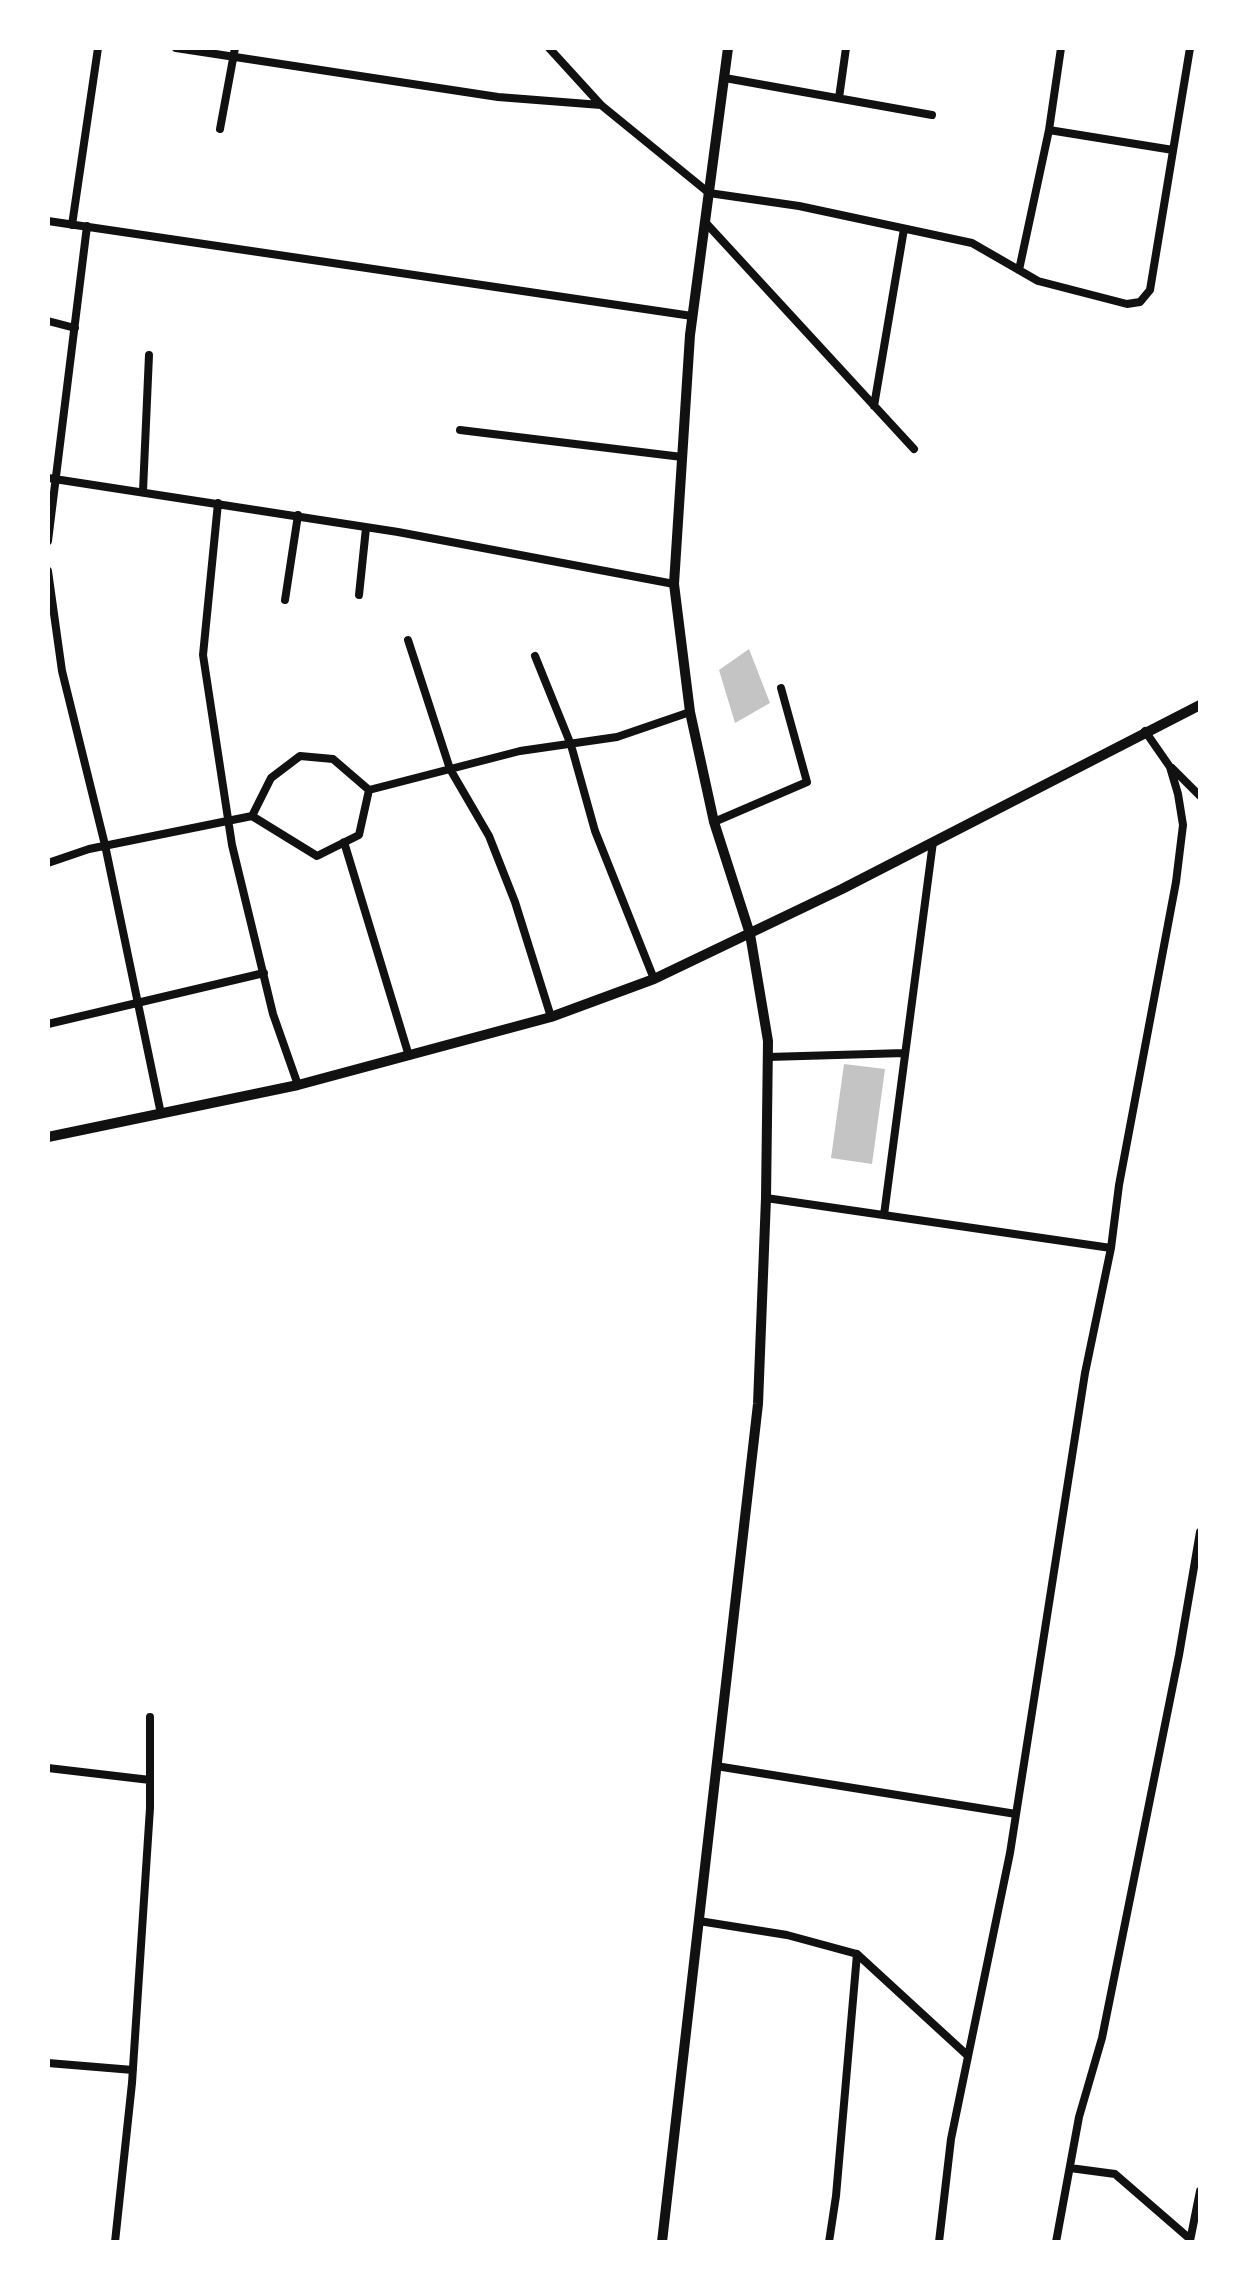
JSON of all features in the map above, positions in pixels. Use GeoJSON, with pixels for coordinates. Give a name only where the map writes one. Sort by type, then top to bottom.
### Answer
{"type":"FeatureCollection","features":[{"type":"Feature","properties":{"kind":"street"},"geometry":{"type":"LineString","coordinates":[[72,225],[98,48]]}},
{"type":"Feature","properties":{"kind":"street"},"geometry":{"type":"LineString","coordinates":[[176,48],[234,52],[498,97],[601,105]]}},
{"type":"Feature","properties":{"kind":"street"},"geometry":{"type":"LineString","coordinates":[[549,48],[601,105],[709,193],[799,206],[972,243],[1050,286],[1127,304],[1140,302],[1150,290],[1190,48]]}},
{"type":"Feature","properties":{"kind":"street"},"geometry":{"type":"LineString","coordinates":[[662,2242],[758,1404],[766,1198],[768,1057],[750,934],[714,822],[690,712],[674,584],[692,316],[728,48]]}},
{"type":"Feature","properties":{"kind":"street"},"geometry":{"type":"LineString","coordinates":[[839,98],[846,48]]}},
{"type":"Feature","properties":{"kind":"street"},"geometry":{"type":"LineString","coordinates":[[1019,270],[1049,130],[1061,48]]}},
{"type":"Feature","properties":{"kind":"street"},"geometry":{"type":"LineString","coordinates":[[220,129],[234,52]]}},
{"type":"Feature","properties":{"kind":"street"},"geometry":{"type":"LineString","coordinates":[[725,78],[932,115]]}},
{"type":"Feature","properties":{"kind":"street"},"geometry":{"type":"LineString","coordinates":[[1049,130],[1173,150]]}},
{"type":"Feature","properties":{"kind":"street"},"geometry":{"type":"LineString","coordinates":[[48,221],[692,316]]}},
{"type":"Feature","properties":{"kind":"street"},"geometry":{"type":"LineString","coordinates":[[705,222],[914,449]]}},
{"type":"Feature","properties":{"kind":"street"},"geometry":{"type":"LineString","coordinates":[[48,541],[52,479],[87,226]]}},
{"type":"Feature","properties":{"kind":"street"},"geometry":{"type":"LineString","coordinates":[[874,406],[904,229]]}},
{"type":"Feature","properties":{"kind":"street"},"geometry":{"type":"LineString","coordinates":[[48,321],[75,328]]}},
{"type":"Feature","properties":{"kind":"street"},"geometry":{"type":"LineString","coordinates":[[143,491],[149,355]]}},
{"type":"Feature","properties":{"kind":"street"},"geometry":{"type":"LineString","coordinates":[[460,430],[682,457]]}},
{"type":"Feature","properties":{"kind":"street"},"geometry":{"type":"LineString","coordinates":[[52,479],[298,515],[674,584]]}},
{"type":"Feature","properties":{"kind":"street"},"geometry":{"type":"LineString","coordinates":[[218,503],[203,655],[228,820],[273,1014],[298,1085]]}},
{"type":"Feature","properties":{"kind":"street"},"geometry":{"type":"LineString","coordinates":[[285,600],[298,515]]}},
{"type":"Feature","properties":{"kind":"street"},"geometry":{"type":"LineString","coordinates":[[359,595],[366,528]]}},
{"type":"Feature","properties":{"kind":"street"},"geometry":{"type":"LineString","coordinates":[[48,571],[52,635],[105,845],[161,1114]]}},
{"type":"Feature","properties":{"kind":"street"},"geometry":{"type":"LineString","coordinates":[[408,640],[450,769],[489,836],[515,902],[551,1017]]}},
{"type":"Feature","properties":{"kind":"street"},"geometry":{"type":"LineString","coordinates":[[535,656],[571,745],[595,831],[654,979]]}},
{"type":"Feature","properties":{"kind":"street"},"geometry":{"type":"LineString","coordinates":[[714,822],[807,782],[781,688]]}},
{"type":"Feature","properties":{"kind":"street"},"geometry":{"type":"LineString","coordinates":[[48,1137],[298,1085],[551,1017],[654,979],[750,934],[1200,705]]}},
{"type":"Feature","properties":{"kind":"street"},"geometry":{"type":"LineString","coordinates":[[369,790],[520,751],[617,737],[690,712]]}},
{"type":"Feature","properties":{"kind":"street"},"geometry":{"type":"LineString","coordinates":[[1145,731],[1170,767],[1200,796]]}},
{"type":"Feature","properties":{"kind":"street"},"geometry":{"type":"LineString","coordinates":[[252,816],[271,778],[300,756],[333,759],[369,790]]}},
{"type":"Feature","properties":{"kind":"street"},"geometry":{"type":"LineString","coordinates":[[939,2242],[951,2139],[1016,1814],[1085,1373],[1111,1248],[1119,1185],[1176,882],[1183,825],[1170,767]]}},
{"type":"Feature","properties":{"kind":"street"},"geometry":{"type":"LineString","coordinates":[[48,863],[105,845],[252,816],[317,856],[359,835],[369,790]]}},
{"type":"Feature","properties":{"kind":"street"},"geometry":{"type":"LineString","coordinates":[[344,842],[409,1056]]}},
{"type":"Feature","properties":{"kind":"street"},"geometry":{"type":"LineString","coordinates":[[884,1215],[933,842]]}},
{"type":"Feature","properties":{"kind":"street"},"geometry":{"type":"LineString","coordinates":[[48,1024],[264,973]]}},
{"type":"Feature","properties":{"kind":"street"},"geometry":{"type":"LineString","coordinates":[[768,1057],[905,1053]]}},
{"type":"Feature","properties":{"kind":"street"},"geometry":{"type":"LineString","coordinates":[[766,1198],[1111,1248]]}},
{"type":"Feature","properties":{"kind":"street"},"geometry":{"type":"LineString","coordinates":[[1056,2242],[1079,2117],[1102,2038],[1179,1655],[1200,1532]]}},
{"type":"Feature","properties":{"kind":"street"},"geometry":{"type":"LineString","coordinates":[[115,2242],[133,2070],[150,1780],[150,1717]]}},
{"type":"Feature","properties":{"kind":"street"},"geometry":{"type":"LineString","coordinates":[[716,1766],[1016,1814]]}},
{"type":"Feature","properties":{"kind":"street"},"geometry":{"type":"LineString","coordinates":[[48,1768],[150,1780]]}},
{"type":"Feature","properties":{"kind":"street"},"geometry":{"type":"LineString","coordinates":[[699,1921],[787,1935],[857,1954],[967,2055]]}},
{"type":"Feature","properties":{"kind":"street"},"geometry":{"type":"LineString","coordinates":[[829,2242],[836,2196],[857,1954]]}},
{"type":"Feature","properties":{"kind":"street"},"geometry":{"type":"LineString","coordinates":[[48,2063],[133,2070]]}},
{"type":"Feature","properties":{"kind":"street"},"geometry":{"type":"LineString","coordinates":[[1070,2168],[1115,2174],[1190,2240],[1200,2191]]}},
{"type":"Feature","properties":{"kind":"building"},"geometry":{"type":"Polygon","coordinates":[[[749,649],[770,703],[735,723],[719,670],[749,649]]]}},
{"type":"Feature","properties":{"kind":"building"},"geometry":{"type":"Polygon","coordinates":[[[844,1064],[885,1069],[872,1164],[831,1158],[844,1064]]]}}]}
